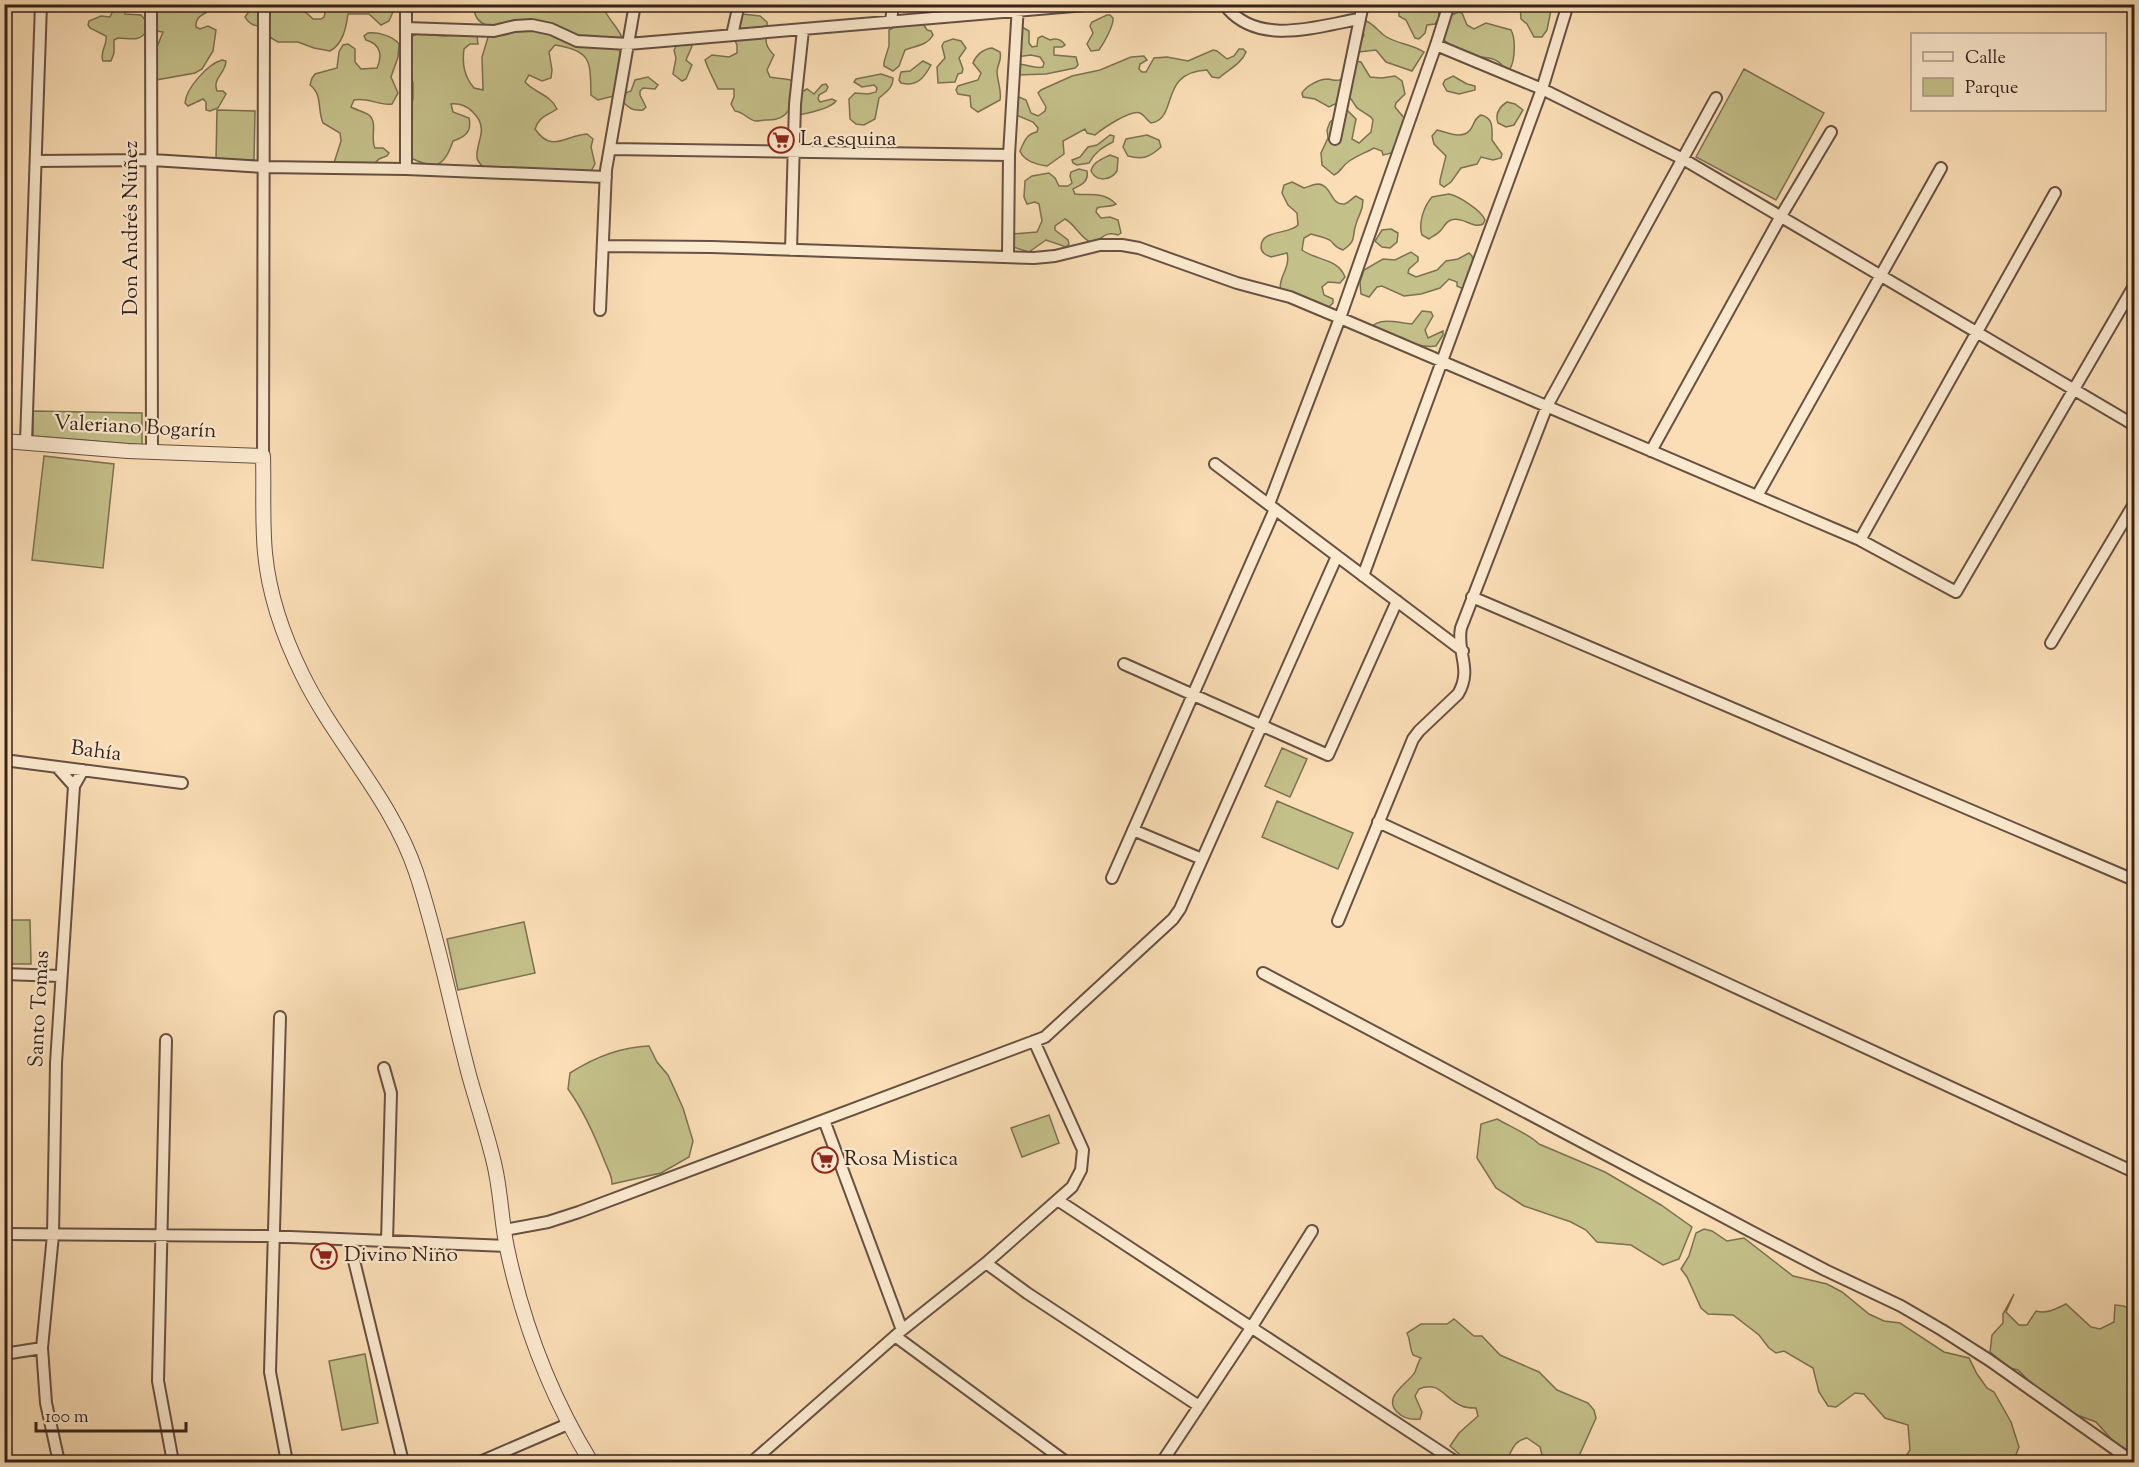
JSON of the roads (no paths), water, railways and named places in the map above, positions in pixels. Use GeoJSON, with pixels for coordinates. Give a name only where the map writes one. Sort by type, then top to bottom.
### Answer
{"type":"FeatureCollection","features":[{"type":"Feature","properties":{"kind":"street"},"geometry":{"type":"LineString","coordinates":[[26,442],[41,4]]}},
{"type":"Feature","properties":{"kind":"street","name":"Don Andrés Núñez"},"geometry":{"type":"LineString","coordinates":[[151,4],[152,451]]}},
{"type":"Feature","properties":{"kind":"street"},"geometry":{"type":"LineString","coordinates":[[264,4],[263,456],[265,554],[272,591],[284,632],[311,690],[393,821],[409,854],[428,913],[469,1077],[494,1162],[507,1246],[520,1300],[533,1340],[568,1424],[591,1462]]}},
{"type":"Feature","properties":{"kind":"street"},"geometry":{"type":"LineString","coordinates":[[406,4],[406,169]]}},
{"type":"Feature","properties":{"kind":"street"},"geometry":{"type":"LineString","coordinates":[[600,310],[606,177],[635,4]]}},
{"type":"Feature","properties":{"kind":"street"},"geometry":{"type":"LineString","coordinates":[[732,36],[739,4]]}},
{"type":"Feature","properties":{"kind":"street"},"geometry":{"type":"LineString","coordinates":[[891,22],[893,4]]}},
{"type":"Feature","properties":{"kind":"street"},"geometry":{"type":"LineString","coordinates":[[406,28],[494,31],[532,25],[551,29],[577,41],[628,44],[891,22],[1017,8],[1097,4]]}},
{"type":"Feature","properties":{"kind":"street"},"geometry":{"type":"LineString","coordinates":[[1228,4],[1228,9],[1237,19],[1255,27],[1281,32],[1359,19]]}},
{"type":"Feature","properties":{"kind":"street"},"geometry":{"type":"LineString","coordinates":[[1335,139],[1364,4]]}},
{"type":"Feature","properties":{"kind":"street"},"geometry":{"type":"LineString","coordinates":[[1112,878],[1193,695],[1272,507],[1449,4]]}},
{"type":"Feature","properties":{"kind":"street"},"geometry":{"type":"LineString","coordinates":[[1363,576],[1542,89],[1568,4]]}},
{"type":"Feature","properties":{"kind":"street"},"geometry":{"type":"LineString","coordinates":[[1008,257],[1009,155],[1017,8]]}},
{"type":"Feature","properties":{"kind":"street"},"geometry":{"type":"LineString","coordinates":[[791,250],[792,152],[803,30]]}},
{"type":"Feature","properties":{"kind":"street"},"geometry":{"type":"LineString","coordinates":[[1436,45],[1542,89],[1683,159],[2134,425]]}},
{"type":"Feature","properties":{"kind":"street"},"geometry":{"type":"LineString","coordinates":[[1338,921],[1413,739],[1462,688],[1465,675],[1460,634],[1472,597],[1547,406],[1716,98]]}},
{"type":"Feature","properties":{"kind":"street"},"geometry":{"type":"LineString","coordinates":[[1651,451],[1781,216],[1832,132]]}},
{"type":"Feature","properties":{"kind":"street"},"geometry":{"type":"LineString","coordinates":[[610,149],[1009,155]]}},
{"type":"Feature","properties":{"kind":"street"},"geometry":{"type":"LineString","coordinates":[[36,160],[152,160],[264,167],[406,169],[606,177]]}},
{"type":"Feature","properties":{"kind":"street"},"geometry":{"type":"LineString","coordinates":[[1757,496],[1941,168]]}},
{"type":"Feature","properties":{"kind":"street"},"geometry":{"type":"LineString","coordinates":[[1860,540],[2055,193]]}},
{"type":"Feature","properties":{"kind":"street"},"geometry":{"type":"LineString","coordinates":[[603,246],[1008,257],[1055,256],[1110,244],[1139,248],[1238,283],[1290,297],[1340,318],[1860,540],[1956,592],[2134,286]]}},
{"type":"Feature","properties":{"kind":"street","name":"Valeriano Bogarín"},"geometry":{"type":"LineString","coordinates":[[4,441],[263,456]]}},
{"type":"Feature","properties":{"kind":"street"},"geometry":{"type":"LineString","coordinates":[[1215,464],[1463,651]]}},
{"type":"Feature","properties":{"kind":"street"},"geometry":{"type":"LineString","coordinates":[[2051,643],[2134,504]]}},
{"type":"Feature","properties":{"kind":"street"},"geometry":{"type":"LineString","coordinates":[[505,1230],[548,1222],[579,1212],[1045,1036],[1173,919],[1337,556]]}},
{"type":"Feature","properties":{"kind":"street"},"geometry":{"type":"LineString","coordinates":[[1472,597],[2134,880]]}},
{"type":"Feature","properties":{"kind":"street"},"geometry":{"type":"LineString","coordinates":[[1124,664],[1328,755],[1397,601]]}},
{"type":"Feature","properties":{"kind":"street","name":"Bahía"},"geometry":{"type":"LineString","coordinates":[[4,760],[182,783]]}},
{"type":"Feature","properties":{"kind":"street"},"geometry":{"type":"LineString","coordinates":[[57,766],[74,786]]}},
{"type":"Feature","properties":{"kind":"street","name":"Santo Tomas"},"geometry":{"type":"LineString","coordinates":[[59,1462],[46,1403],[42,1347],[53,1235],[60,975],[74,786],[83,770]]}},
{"type":"Feature","properties":{"kind":"street"},"geometry":{"type":"LineString","coordinates":[[1378,822],[2134,1172]]}},
{"type":"Feature","properties":{"kind":"street"},"geometry":{"type":"LineString","coordinates":[[1133,830],[1202,859]]}},
{"type":"Feature","properties":{"kind":"street"},"geometry":{"type":"LineString","coordinates":[[1263,973],[1754,1233],[1901,1306],[1989,1360],[2133,1462]]}},
{"type":"Feature","properties":{"kind":"street"},"geometry":{"type":"LineString","coordinates":[[4,975],[60,975]]}},
{"type":"Feature","properties":{"kind":"street"},"geometry":{"type":"LineString","coordinates":[[280,1017],[270,1372],[287,1462]]}},
{"type":"Feature","properties":{"kind":"street"},"geometry":{"type":"LineString","coordinates":[[166,1040],[158,1381],[173,1462]]}},
{"type":"Feature","properties":{"kind":"street"},"geometry":{"type":"LineString","coordinates":[[752,1462],[898,1333],[986,1263],[1059,1201],[1072,1187],[1078,1178],[1083,1150],[1035,1041]]}},
{"type":"Feature","properties":{"kind":"street"},"geometry":{"type":"LineString","coordinates":[[384,1068],[391,1093],[387,1241]]}},
{"type":"Feature","properties":{"kind":"street"},"geometry":{"type":"LineString","coordinates":[[824,1120],[898,1333],[1066,1462]]}},
{"type":"Feature","properties":{"kind":"street"},"geometry":{"type":"LineString","coordinates":[[1059,1201],[1454,1462]]}},
{"type":"Feature","properties":{"kind":"street"},"geometry":{"type":"LineString","coordinates":[[1162,1462],[1312,1232]]}},
{"type":"Feature","properties":{"kind":"street"},"geometry":{"type":"LineString","coordinates":[[4,1234],[274,1237],[507,1246]]}},
{"type":"Feature","properties":{"kind":"street"},"geometry":{"type":"LineString","coordinates":[[349,1240],[403,1462]]}},
{"type":"Feature","properties":{"kind":"street"},"geometry":{"type":"LineString","coordinates":[[986,1263],[1027,1293],[1199,1406]]}},
{"type":"Feature","properties":{"kind":"street"},"geometry":{"type":"LineString","coordinates":[[4,1354],[42,1347]]}},
{"type":"Feature","properties":{"kind":"street"},"geometry":{"type":"LineString","coordinates":[[480,1462],[568,1424]]}},
{"type":"Feature","properties":{"kind":"place","name":"La esquina"},"geometry":{"type":"Point","coordinates":[781,140]}},
{"type":"Feature","properties":{"kind":"place","name":"Rosa Mistica"},"geometry":{"type":"Point","coordinates":[825,1160]}},
{"type":"Feature","properties":{"kind":"place","name":"Divino Niño"},"geometry":{"type":"Point","coordinates":[324,1256]}}]}
